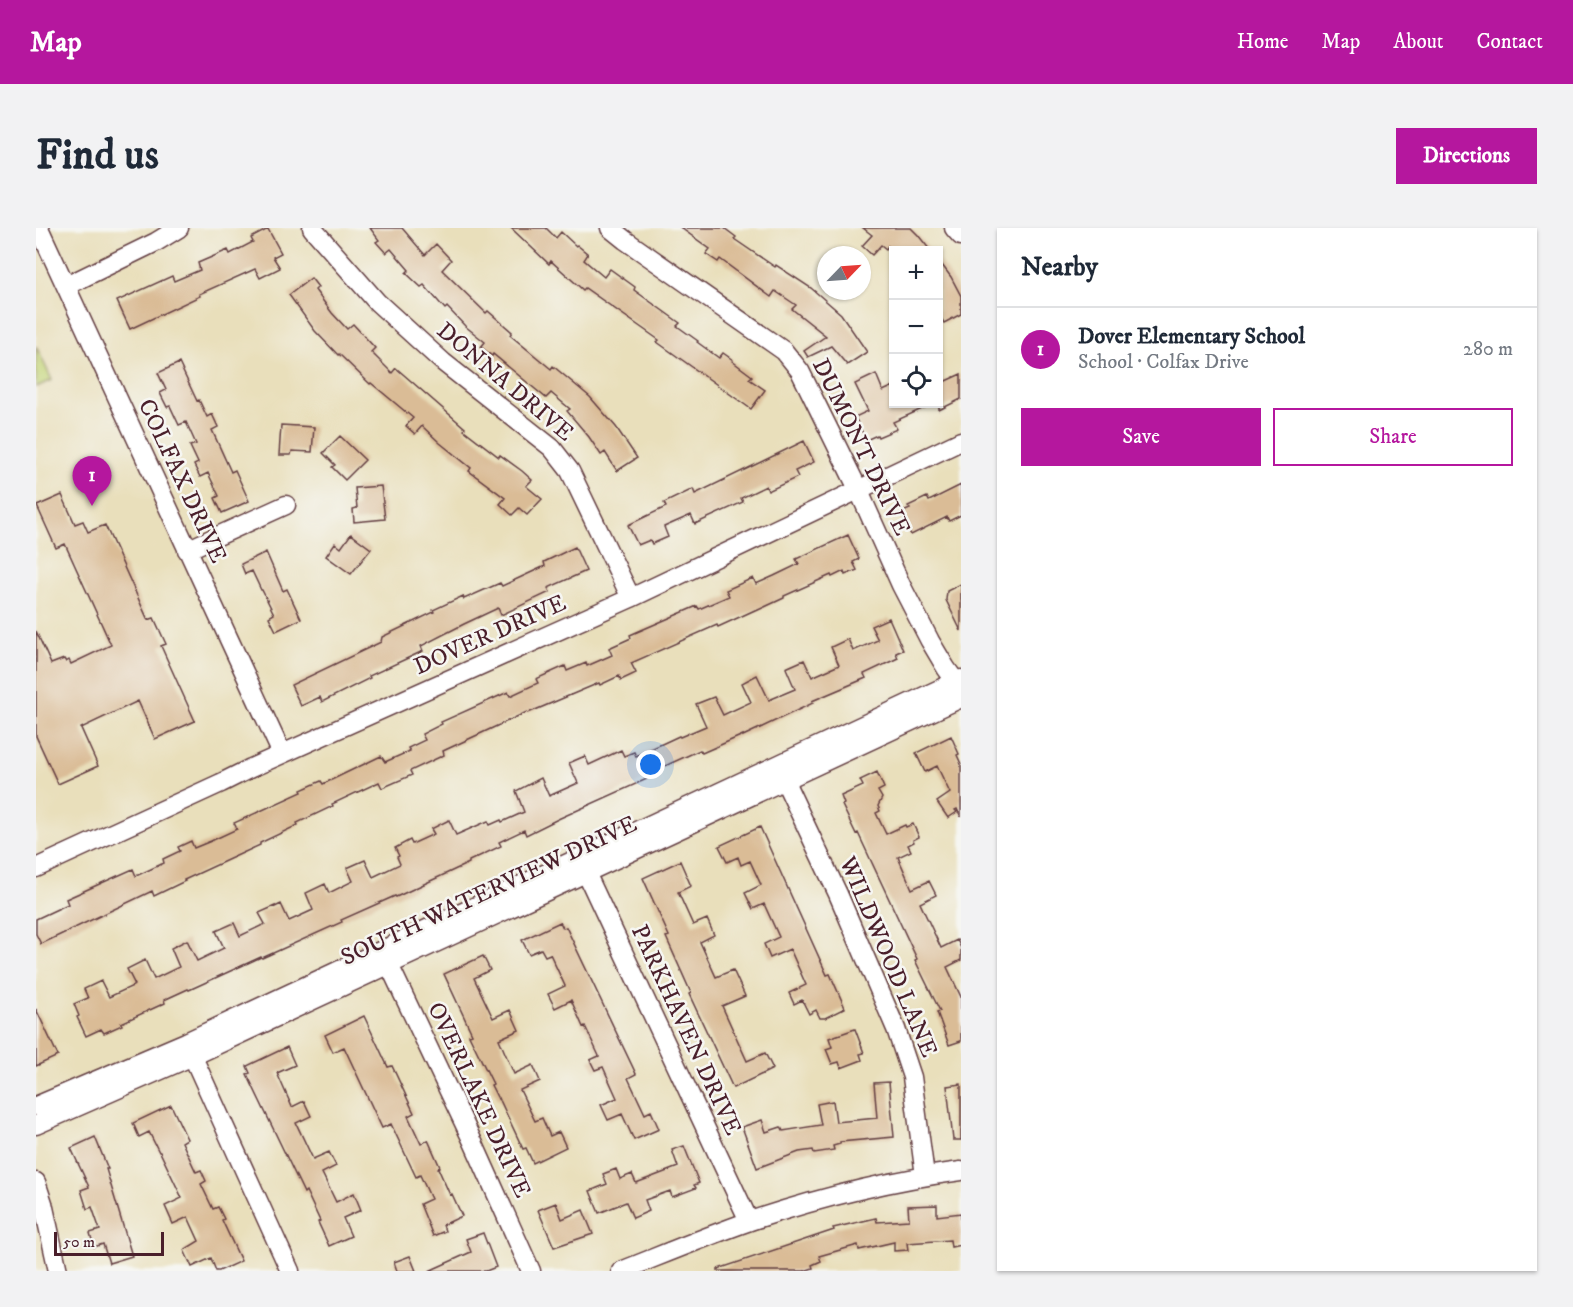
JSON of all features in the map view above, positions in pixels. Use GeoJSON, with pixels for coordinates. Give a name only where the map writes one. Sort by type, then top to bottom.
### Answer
{"type":"FeatureCollection","features":[{"type":"Feature","properties":{"kind":"street","name":"COLFAX DRIVE"},"geometry":{"type":"LineString","coordinates":[[39,228],[282,754]]}},
{"type":"Feature","properties":{"kind":"street"},"geometry":{"type":"LineString","coordinates":[[66,286],[156,242],[179,228]]}},
{"type":"Feature","properties":{"kind":"street","name":"DONNA DRIVE"},"geometry":{"type":"LineString","coordinates":[[312,228],[377,302],[443,362],[552,448],[570,471],[631,598]]}},
{"type":"Feature","properties":{"kind":"street","name":"DUMONT DRIVE"},"geometry":{"type":"LineString","coordinates":[[610,228],[784,351],[800,371],[858,489],[901,585],[930,641],[960,687]]}},
{"type":"Feature","properties":{"kind":"street"},"geometry":{"type":"LineString","coordinates":[[954,228],[961,236]]}},
{"type":"Feature","properties":{"kind":"street","name":"DOVER DRIVE"},"geometry":{"type":"LineString","coordinates":[[36,868],[282,754],[631,598],[961,441]]}},
{"type":"Feature","properties":{"kind":"street"},"geometry":{"type":"LineString","coordinates":[[187,550],[286,505]]}},
{"type":"Feature","properties":{"kind":"street","name":"SOUTH WATERVIEW DRIVE"},"geometry":{"type":"LineString","coordinates":[[36,1125],[189,1049],[583,866],[960,687]]}},
{"type":"Feature","properties":{"kind":"street","name":"WILDWOOD LANE"},"geometry":{"type":"LineString","coordinates":[[781,772],[838,894],[896,1029],[912,1077],[925,1176]]}},
{"type":"Feature","properties":{"kind":"street","name":"PARKHAVEN DRIVE"},"geometry":{"type":"LineString","coordinates":[[583,866],[749,1221]]}},
{"type":"Feature","properties":{"kind":"street","name":"OVERLAKE DRIVE"},"geometry":{"type":"LineString","coordinates":[[386,957],[531,1271]]}},
{"type":"Feature","properties":{"kind":"street"},"geometry":{"type":"LineString","coordinates":[[189,1049],[290,1271]]}},
{"type":"Feature","properties":{"kind":"street","name":"SOUTH WATERVIEW DRIVE"},"geometry":{"type":"LineString","coordinates":[[36,1106],[189,1049]]}},
{"type":"Feature","properties":{"kind":"street"},"geometry":{"type":"LineString","coordinates":[[621,1271],[749,1221],[925,1176],[961,1171]]}},
{"type":"Feature","properties":{"kind":"street"},"geometry":{"type":"LineString","coordinates":[[36,1182],[44,1203],[58,1271]]}},
{"type":"Feature","properties":{"kind":"green space"},"geometry":{"type":"Polygon","coordinates":[[[36,346],[52,380],[36,387],[36,346]]]}},
{"type":"Feature","properties":{"kind":"building"},"geometry":{"type":"Polygon","coordinates":[[[370,228],[402,228],[425,255],[436,244],[451,260],[442,270],[486,313],[488,311],[512,332],[510,335],[551,369],[553,366],[590,397],[616,427],[637,458],[617,471],[605,452],[601,455],[567,411],[570,409],[551,393],[546,398],[493,354],[492,356],[481,347],[485,342],[447,307],[445,309],[424,285],[421,287],[406,273],[409,270],[391,249],[386,253],[376,242],[379,240],[370,228]]]}},
{"type":"Feature","properties":{"kind":"building"},"geometry":{"type":"Polygon","coordinates":[[[511,228],[546,228],[556,238],[561,232],[588,254],[584,260],[604,277],[610,269],[635,287],[634,290],[680,323],[677,326],[697,342],[719,358],[723,353],[733,360],[752,376],[749,379],[765,390],[751,409],[657,342],[659,340],[585,288],[583,290],[551,261],[549,264],[511,228]]]}},
{"type":"Feature","properties":{"kind":"building"},"geometry":{"type":"Polygon","coordinates":[[[681,228],[724,228],[736,237],[734,239],[811,288],[817,293],[817,300],[825,300],[841,314],[867,352],[847,365],[831,346],[808,357],[804,351],[826,336],[792,309],[796,305],[775,291],[771,297],[720,259],[718,262],[706,254],[710,249],[681,228]]]}},
{"type":"Feature","properties":{"kind":"building"},"geometry":{"type":"Polygon","coordinates":[[[863,228],[911,228],[927,246],[888,246],[886,249],[881,245],[872,255],[871,246],[862,246],[872,235],[863,228]]]}},
{"type":"Feature","properties":{"kind":"building"},"geometry":{"type":"Polygon","coordinates":[[[268,229],[281,253],[273,257],[280,268],[260,278],[255,269],[130,329],[117,301],[172,276],[174,281],[200,270],[198,263],[228,250],[230,254],[253,242],[251,238],[268,229]]]}},
{"type":"Feature","properties":{"kind":"building"},"geometry":{"type":"Polygon","coordinates":[[[943,266],[961,296],[961,314],[944,323],[943,266]]]}},
{"type":"Feature","properties":{"kind":"building"},"geometry":{"type":"Polygon","coordinates":[[[311,278],[318,287],[315,290],[332,313],[347,329],[353,324],[375,348],[371,352],[392,373],[396,368],[465,428],[464,430],[532,480],[526,486],[542,499],[527,515],[519,508],[512,515],[500,504],[505,498],[469,471],[471,468],[422,426],[415,434],[406,426],[413,418],[370,384],[315,331],[289,295],[311,278]]]}},
{"type":"Feature","properties":{"kind":"building"},"geometry":{"type":"Polygon","coordinates":[[[179,363],[207,417],[212,414],[218,427],[212,430],[231,472],[235,470],[249,501],[222,513],[215,498],[219,496],[208,473],[200,477],[194,465],[198,463],[190,446],[196,444],[186,422],[179,425],[170,406],[167,407],[160,393],[166,390],[158,373],[179,363]]]}},
{"type":"Feature","properties":{"kind":"building"},"geometry":{"type":"Polygon","coordinates":[[[876,374],[883,391],[889,388],[889,408],[924,408],[893,422],[897,429],[866,440],[855,417],[868,411],[855,384],[876,374]]]}},
{"type":"Feature","properties":{"kind":"building"},"geometry":{"type":"Polygon","coordinates":[[[961,374],[961,399],[943,408],[943,382],[961,374]]]}},
{"type":"Feature","properties":{"kind":"building"},"geometry":{"type":"Polygon","coordinates":[[[281,425],[314,427],[312,452],[292,451],[291,455],[279,455],[281,425]]]}},
{"type":"Feature","properties":{"kind":"building"},"geometry":{"type":"Polygon","coordinates":[[[340,436],[365,460],[345,480],[332,467],[335,465],[323,453],[340,436]]]}},
{"type":"Feature","properties":{"kind":"building"},"geometry":{"type":"Polygon","coordinates":[[[804,441],[814,462],[795,471],[798,477],[768,491],[766,486],[741,498],[743,502],[695,524],[691,515],[664,527],[668,537],[652,544],[650,540],[638,545],[628,525],[666,507],[664,503],[693,489],[695,494],[804,441]]]}},
{"type":"Feature","properties":{"kind":"building"},"geometry":{"type":"Polygon","coordinates":[[[961,485],[961,515],[949,521],[947,517],[911,535],[901,513],[910,509],[908,506],[927,497],[929,501],[961,485]]]}},
{"type":"Feature","properties":{"kind":"building"},"geometry":{"type":"Polygon","coordinates":[[[381,486],[385,519],[354,522],[353,509],[357,508],[355,488],[381,486]]]}},
{"type":"Feature","properties":{"kind":"building"},"geometry":{"type":"Polygon","coordinates":[[[62,495],[75,524],[83,521],[88,532],[105,525],[148,620],[154,618],[166,644],[161,646],[195,721],[155,739],[138,701],[81,728],[98,766],[58,784],[36,736],[36,631],[51,664],[64,659],[66,662],[69,660],[71,664],[111,645],[65,544],[56,548],[37,506],[62,495]]]}},
{"type":"Feature","properties":{"kind":"building"},"geometry":{"type":"Polygon","coordinates":[[[351,534],[371,549],[351,574],[326,556],[335,543],[341,548],[351,534]]]}},
{"type":"Feature","properties":{"kind":"building"},"geometry":{"type":"Polygon","coordinates":[[[848,535],[859,559],[853,562],[857,570],[845,575],[844,571],[832,577],[831,575],[756,611],[718,627],[717,625],[631,663],[636,673],[621,680],[619,676],[600,685],[599,683],[527,712],[443,751],[444,755],[410,771],[412,775],[382,788],[379,782],[332,804],[333,806],[297,823],[298,825],[260,845],[154,896],[152,891],[41,944],[36,934],[36,919],[68,904],[66,899],[133,869],[136,876],[164,863],[163,859],[180,851],[178,847],[191,841],[194,848],[237,829],[234,823],[321,781],[323,784],[381,756],[385,762],[410,751],[408,748],[425,740],[422,734],[442,724],[441,722],[508,692],[510,696],[538,683],[536,679],[565,666],[567,671],[586,663],[587,666],[612,655],[609,648],[631,638],[630,635],[697,606],[699,609],[729,596],[726,590],[753,578],[756,584],[774,576],[799,564],[796,559],[848,535]]]}},
{"type":"Feature","properties":{"kind":"building"},"geometry":{"type":"Polygon","coordinates":[[[575,547],[586,571],[548,588],[550,592],[501,615],[498,608],[421,646],[423,651],[369,676],[370,678],[322,702],[320,697],[301,706],[291,685],[381,642],[382,637],[434,612],[433,610],[500,583],[502,586],[545,566],[544,562],[575,547]]]}},
{"type":"Feature","properties":{"kind":"building"},"geometry":{"type":"Polygon","coordinates":[[[266,552],[283,591],[287,589],[301,619],[276,631],[269,617],[274,614],[262,590],[252,571],[245,574],[241,564],[266,552]]]}},
{"type":"Feature","properties":{"kind":"building"},"geometry":{"type":"Polygon","coordinates":[[[961,584],[961,631],[946,600],[947,591],[961,584]]]}},
{"type":"Feature","properties":{"kind":"building"},"geometry":{"type":"Polygon","coordinates":[[[889,618],[903,650],[896,653],[898,658],[864,674],[866,678],[812,701],[813,703],[743,736],[702,753],[700,750],[645,775],[647,779],[526,835],[524,830],[499,842],[501,846],[469,863],[262,958],[164,1000],[165,1003],[121,1023],[122,1025],[104,1033],[101,1029],[86,1036],[74,1004],[88,998],[84,989],[101,981],[109,997],[135,985],[127,969],[145,960],[154,979],[179,967],[171,948],[187,940],[197,961],[224,948],[216,931],[234,923],[240,936],[265,924],[259,913],[275,906],[281,904],[289,921],[313,910],[306,893],[325,884],[329,893],[353,881],[347,868],[365,860],[373,877],[400,864],[395,848],[410,840],[412,844],[434,834],[431,829],[449,820],[456,835],[488,821],[490,825],[501,820],[502,822],[524,812],[516,791],[541,778],[549,796],[578,783],[569,763],[585,756],[589,765],[621,750],[624,756],[634,752],[636,756],[706,726],[696,704],[714,697],[723,715],[751,702],[742,683],[757,675],[769,700],[795,689],[786,668],[804,660],[812,677],[839,665],[831,647],[848,639],[853,651],[878,640],[871,626],[889,618]]]}},
{"type":"Feature","properties":{"kind":"building"},"geometry":{"type":"Polygon","coordinates":[[[951,736],[961,764],[961,817],[957,809],[955,810],[957,812],[948,818],[937,802],[950,793],[937,766],[925,772],[916,753],[951,736]]]}},
{"type":"Feature","properties":{"kind":"building"},"geometry":{"type":"Polygon","coordinates":[[[877,772],[884,788],[878,791],[882,798],[878,806],[880,811],[876,813],[886,834],[905,825],[906,827],[913,824],[919,837],[908,845],[911,851],[898,857],[912,889],[929,881],[936,895],[920,903],[941,948],[957,940],[961,948],[961,960],[947,967],[961,997],[961,1041],[949,1045],[937,1012],[940,1011],[915,960],[917,959],[858,833],[856,834],[842,805],[844,804],[841,796],[863,786],[860,780],[877,772]]]}},
{"type":"Feature","properties":{"kind":"building"},"geometry":{"type":"Polygon","coordinates":[[[760,827],[827,975],[830,974],[845,1008],[825,1018],[820,1018],[816,1010],[809,1014],[802,1000],[794,1004],[789,993],[806,985],[790,949],[770,958],[764,944],[779,937],[764,904],[753,909],[745,893],[761,885],[750,861],[741,865],[738,857],[727,862],[719,846],[760,827]]]}},
{"type":"Feature","properties":{"kind":"building"},"geometry":{"type":"Polygon","coordinates":[[[680,861],[691,886],[678,892],[693,925],[707,919],[714,935],[700,942],[716,977],[733,970],[745,996],[722,1006],[747,1061],[765,1053],[773,1069],[733,1088],[689,994],[691,993],[666,937],[669,936],[643,878],[680,861]]]}},
{"type":"Feature","properties":{"kind":"building"},"geometry":{"type":"Polygon","coordinates":[[[560,922],[563,928],[566,927],[636,1074],[628,1078],[645,1114],[651,1111],[659,1129],[634,1140],[622,1114],[608,1120],[601,1105],[617,1098],[603,1067],[595,1070],[590,1060],[599,1056],[571,1000],[555,1008],[548,994],[565,986],[550,954],[545,956],[541,949],[529,954],[522,940],[560,922]]]}},
{"type":"Feature","properties":{"kind":"building"},"geometry":{"type":"Polygon","coordinates":[[[483,956],[490,970],[474,978],[493,1018],[510,1010],[519,1030],[499,1039],[514,1074],[533,1065],[540,1081],[520,1090],[535,1121],[542,1118],[550,1136],[559,1132],[566,1147],[533,1163],[526,1148],[523,1149],[491,1085],[493,1084],[469,1035],[472,1034],[444,974],[483,956]]]}},
{"type":"Feature","properties":{"kind":"building"},"geometry":{"type":"Polygon","coordinates":[[[36,1009],[58,1056],[36,1066],[36,1009]]]}},
{"type":"Feature","properties":{"kind":"building"},"geometry":{"type":"Polygon","coordinates":[[[364,1016],[388,1067],[392,1066],[414,1113],[408,1116],[421,1144],[428,1140],[450,1195],[452,1194],[462,1216],[443,1225],[445,1231],[433,1236],[420,1204],[431,1199],[420,1175],[416,1177],[391,1124],[382,1128],[344,1047],[333,1052],[325,1035],[364,1016]]]}},
{"type":"Feature","properties":{"kind":"building"},"geometry":{"type":"Polygon","coordinates":[[[855,1029],[864,1053],[860,1054],[862,1060],[841,1068],[839,1062],[832,1064],[826,1049],[832,1047],[829,1038],[855,1029]]]}},
{"type":"Feature","properties":{"kind":"building"},"geometry":{"type":"Polygon","coordinates":[[[287,1047],[295,1065],[277,1073],[292,1107],[304,1101],[311,1116],[296,1123],[313,1159],[329,1152],[336,1166],[322,1173],[336,1202],[354,1193],[361,1210],[343,1218],[351,1236],[329,1246],[306,1191],[304,1193],[247,1074],[250,1073],[247,1066],[287,1047]]]}},
{"type":"Feature","properties":{"kind":"building"},"geometry":{"type":"Polygon","coordinates":[[[889,1082],[894,1137],[840,1142],[833,1146],[834,1150],[814,1153],[813,1150],[799,1152],[757,1168],[742,1127],[762,1120],[766,1132],[781,1127],[783,1131],[821,1125],[817,1104],[833,1101],[836,1122],[877,1118],[874,1083],[889,1082]]]}},
{"type":"Feature","properties":{"kind":"building"},"geometry":{"type":"Polygon","coordinates":[[[961,1084],[961,1140],[953,1140],[947,1086],[961,1084]]]}},
{"type":"Feature","properties":{"kind":"building"},"geometry":{"type":"Polygon","coordinates":[[[171,1105],[187,1139],[182,1142],[196,1172],[201,1170],[206,1181],[201,1184],[213,1209],[218,1207],[241,1261],[219,1271],[216,1271],[211,1258],[192,1267],[184,1250],[199,1241],[188,1217],[173,1224],[165,1206],[182,1198],[149,1132],[139,1137],[133,1123],[171,1105]]]}},
{"type":"Feature","properties":{"kind":"building"},"geometry":{"type":"Polygon","coordinates":[[[95,1137],[108,1169],[106,1169],[132,1256],[109,1263],[103,1244],[94,1247],[90,1233],[100,1230],[92,1207],[87,1209],[81,1190],[89,1187],[71,1148],[95,1137]]]}},
{"type":"Feature","properties":{"kind":"building"},"geometry":{"type":"Polygon","coordinates":[[[684,1146],[699,1183],[694,1185],[696,1188],[672,1197],[670,1191],[645,1200],[649,1211],[633,1218],[626,1202],[599,1213],[590,1191],[607,1184],[603,1174],[616,1169],[620,1179],[632,1174],[636,1183],[678,1167],[672,1150],[684,1146]]]}},
{"type":"Feature","properties":{"kind":"building"},"geometry":{"type":"Polygon","coordinates":[[[556,1203],[562,1219],[583,1210],[593,1234],[554,1247],[538,1210],[556,1203]]]}},
{"type":"Feature","properties":{"kind":"building"},"geometry":{"type":"Polygon","coordinates":[[[937,1205],[937,1216],[961,1213],[961,1245],[951,1247],[950,1240],[907,1243],[908,1250],[894,1251],[894,1242],[859,1250],[858,1245],[819,1256],[821,1261],[812,1265],[813,1268],[804,1271],[718,1271],[718,1269],[834,1230],[833,1228],[876,1218],[877,1222],[909,1220],[908,1206],[937,1205]]]}},
{"type":"Feature","properties":{"kind":"building"},"geometry":{"type":"Polygon","coordinates":[[[483,1233],[496,1267],[486,1271],[429,1271],[471,1252],[466,1239],[483,1233]]]}},
{"type":"Feature","properties":{"kind":"building"},"geometry":{"type":"Polygon","coordinates":[[[410,1256],[416,1271],[397,1271],[394,1262],[410,1256]]]}},
{"type":"Feature","properties":{"kind":"place","name":"Dover Elementary School"},"geometry":{"type":"Point","coordinates":[92,506]}}]}
